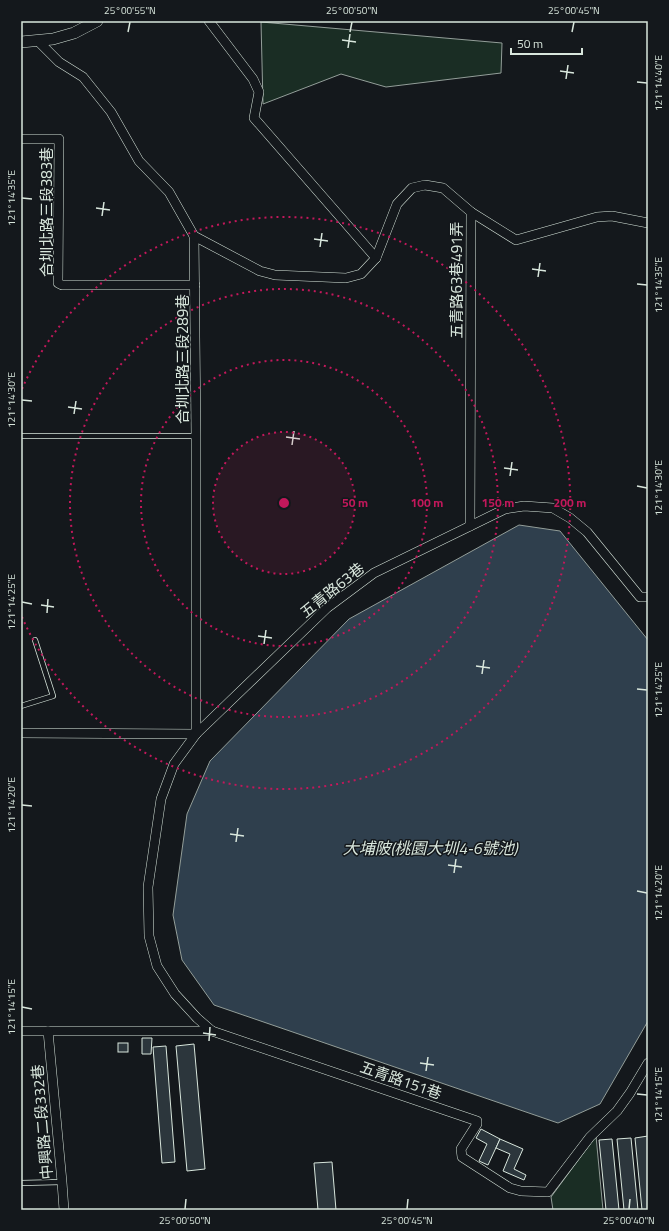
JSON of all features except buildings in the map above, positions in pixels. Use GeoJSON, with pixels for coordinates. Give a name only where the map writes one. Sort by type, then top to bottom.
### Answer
{"type":"FeatureCollection","features":[{"type":"Feature","properties":{"kind":"street"},"geometry":{"type":"LineString","coordinates":[[21,42],[53,40],[74,33],[97,21]]}},
{"type":"Feature","properties":{"kind":"street"},"geometry":{"type":"LineString","coordinates":[[209,21],[253,79],[259,92],[254,118],[376,258]]}},
{"type":"Feature","properties":{"kind":"street","name":"合圳北路三段289巷"},"geometry":{"type":"LineString","coordinates":[[38,41],[60,62],[83,77],[111,112],[139,161],[169,192],[194,236],[196,734]]}},
{"type":"Feature","properties":{"kind":"street","name":"合圳北路三段383巷"},"geometry":{"type":"LineString","coordinates":[[21,139],[59,139],[58,283],[62,285],[195,285]]}},
{"type":"Feature","properties":{"kind":"street","name":"五青路63巷491弄"},"geometry":{"type":"LineString","coordinates":[[194,236],[260,271],[275,275],[346,278],[361,274],[376,258],[397,204],[412,188],[425,186],[443,188],[471,212],[470,526]]}},
{"type":"Feature","properties":{"kind":"street"},"geometry":{"type":"LineString","coordinates":[[471,212],[516,240],[597,217],[612,216],[648,223]]}},
{"type":"Feature","properties":{"kind":"street","name":"五青路63巷"},"geometry":{"type":"LineString","coordinates":[[212,1031],[197,1018],[175,994],[157,966],[148,936],[148,887],[161,799],[174,764],[196,734],[326,608],[374,573],[505,509],[524,506],[553,508],[570,518],[587,532],[640,597],[648,597]]}},
{"type":"Feature","properties":{"kind":"street"},"geometry":{"type":"LineString","coordinates":[[21,733],[196,734]]}},
{"type":"Feature","properties":{"kind":"street","name":"五青路151巷"},"geometry":{"type":"LineString","coordinates":[[21,1031],[212,1031],[477,1121],[477,1124],[461,1149],[462,1157],[510,1188],[521,1191],[548,1192],[590,1136],[617,1111],[648,1063]]}},
{"type":"Feature","properties":{"kind":"street","name":"中興路二段332巷"},"geometry":{"type":"LineString","coordinates":[[48,1031],[64,1210]]}},
{"type":"Feature","properties":{"kind":"lane"},"geometry":{"type":"LineString","coordinates":[[21,436],[196,436]]}},
{"type":"Feature","properties":{"kind":"lane"},"geometry":{"type":"LineString","coordinates":[[21,706],[53,696],[35,640]]}},
{"type":"Feature","properties":{"kind":"lane"},"geometry":{"type":"LineString","coordinates":[[21,1183],[62,1182]]}},
{"type":"Feature","properties":{"kind":"green space"},"geometry":{"type":"Polygon","coordinates":[[[261,22],[502,43],[501,73],[386,87],[341,74],[263,104],[261,22]]]}},
{"type":"Feature","properties":{"kind":"green space"},"geometry":{"type":"Polygon","coordinates":[[[596,1136],[603,1210],[553,1210],[551,1197],[596,1136]]]}},
{"type":"Feature","properties":{"kind":"water","name":"大埔陂(桃園大圳4-6號池)"},"geometry":{"type":"Polygon","coordinates":[[[519,525],[560,531],[648,640],[648,1021],[600,1104],[558,1123],[214,1005],[182,960],[173,915],[187,814],[210,761],[349,619],[519,525]]]}}]}
